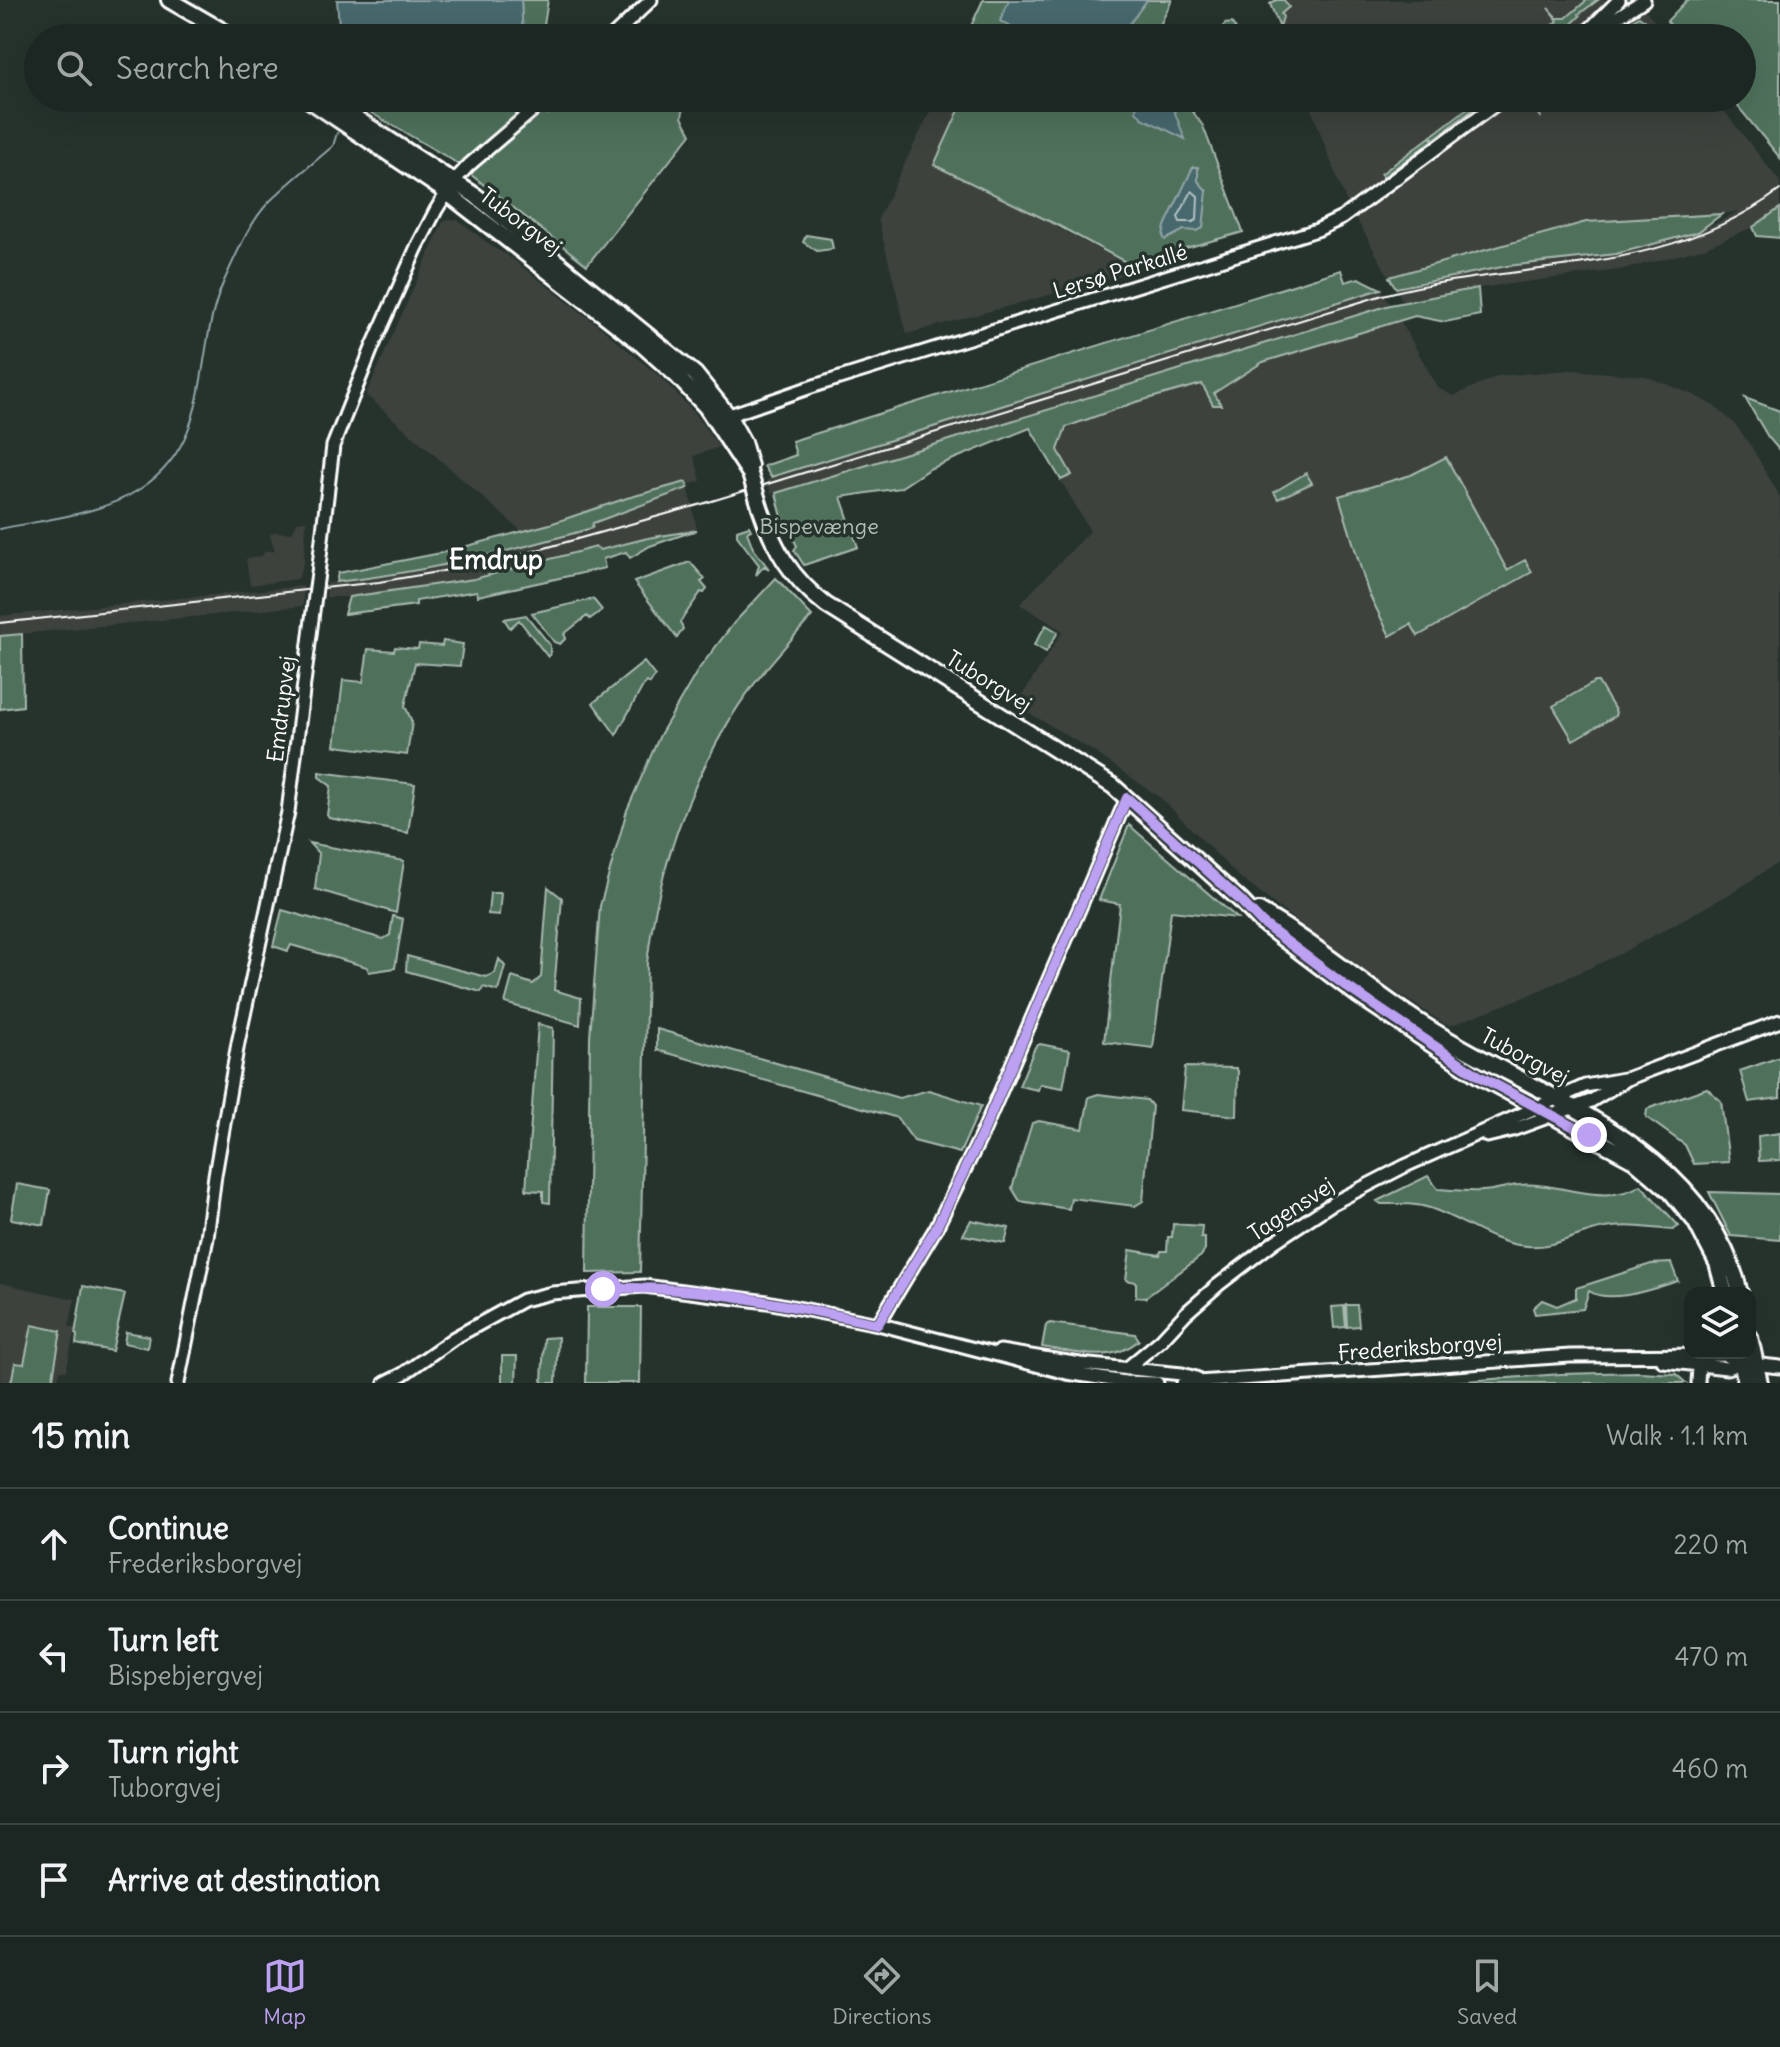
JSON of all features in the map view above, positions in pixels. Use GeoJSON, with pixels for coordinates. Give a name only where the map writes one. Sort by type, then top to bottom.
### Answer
{"type":"FeatureCollection","features":[{"type":"Feature","properties":{"kind":"main road"},"geometry":{"type":"LineString","coordinates":[[169,0],[209,24]]}},
{"type":"Feature","properties":{"kind":"main road"},"geometry":{"type":"LineString","coordinates":[[187,12],[201,24]]}},
{"type":"Feature","properties":{"kind":"main road","name":"Tuborgvej"},"geometry":{"type":"LineString","coordinates":[[329,112],[513,225],[695,374],[723,417],[750,474],[775,549],[805,589],[1091,770],[1127,798],[1262,923],[1359,996],[1447,1055],[1548,1106],[1573,1107],[1624,1137],[1668,1174],[1700,1209],[1724,1248],[1738,1287]]}},
{"type":"Feature","properties":{"kind":"main road","name":"Tuborgvej"},"geometry":{"type":"LineString","coordinates":[[345,112],[450,187]]}},
{"type":"Feature","properties":{"kind":"main road","name":"Tuborgvej"},"geometry":{"type":"LineString","coordinates":[[1241,901],[1293,931],[1422,1024],[1624,1154],[1684,1206],[1707,1241],[1723,1287]]}},
{"type":"Feature","properties":{"kind":"main road"},"geometry":{"type":"LineString","coordinates":[[1746,1360],[1746,1383]]}},
{"type":"Feature","properties":{"kind":"main road"},"geometry":{"type":"LineString","coordinates":[[1746,1360],[1760,1383]]}},
{"type":"Feature","properties":{"kind":"street"},"geometry":{"type":"LineString","coordinates":[[626,24],[651,0]]}},
{"type":"Feature","properties":{"kind":"street"},"geometry":{"type":"LineString","coordinates":[[1595,24],[1619,0]]}},
{"type":"Feature","properties":{"kind":"street"},"geometry":{"type":"LineString","coordinates":[[1607,24],[1644,0]]}},
{"type":"Feature","properties":{"kind":"street","name":"Emdrupvej"},"geometry":{"type":"LineString","coordinates":[[178,1383],[207,1238],[240,1029],[283,840],[333,446],[404,276],[450,187],[532,112]]}},
{"type":"Feature","properties":{"kind":"street","name":"Lersø Parkallé"},"geometry":{"type":"LineString","coordinates":[[723,417],[821,383],[1317,230],[1342,218],[1485,112]]}},
{"type":"Feature","properties":{"kind":"street"},"geometry":{"type":"LineString","coordinates":[[878,1324],[936,1228],[983,1132],[1127,798]]}},
{"type":"Feature","properties":{"kind":"street","name":"Tagensvej"},"geometry":{"type":"LineString","coordinates":[[1463,1142],[1512,1130],[1585,1086],[1629,1078],[1780,1021]]}},
{"type":"Feature","properties":{"kind":"street","name":"Tagensvej"},"geometry":{"type":"LineString","coordinates":[[1573,1107],[1591,1101],[1629,1078]]}},
{"type":"Feature","properties":{"kind":"street","name":"Tagensvej"},"geometry":{"type":"LineString","coordinates":[[1126,1369],[1218,1285],[1304,1222],[1392,1172],[1548,1106]]}},
{"type":"Feature","properties":{"kind":"street","name":"Frederiksborgvej"},"geometry":{"type":"LineString","coordinates":[[392,1382],[454,1338],[509,1306],[552,1293],[644,1286],[767,1302],[988,1350],[1021,1363],[1094,1377],[1157,1383]]}},
{"type":"Feature","properties":{"kind":"street","name":"Tagensvej"},"geometry":{"type":"LineString","coordinates":[[1147,1371],[1161,1340]]}},
{"type":"Feature","properties":{"kind":"street","name":"Frederiksborgvej"},"geometry":{"type":"LineString","coordinates":[[988,1350],[1182,1374],[1205,1380]]}},
{"type":"Feature","properties":{"kind":"street","name":"Frederiksborgvej"},"geometry":{"type":"LineString","coordinates":[[1183,1383],[1570,1356],[1725,1355],[1780,1367]]}},
{"type":"Feature","properties":{"kind":"street","name":"Frederiksborgvej"},"geometry":{"type":"LineString","coordinates":[[1639,1357],[1727,1368],[1746,1360]]}},
{"type":"Feature","properties":{"kind":"street"},"geometry":{"type":"LineString","coordinates":[[1698,1383],[1699,1366]]}},
{"type":"Feature","properties":{"kind":"street"},"geometry":{"type":"LineString","coordinates":[[1094,1377],[1125,1378],[1147,1371]]}},
{"type":"Feature","properties":{"kind":"shaded area"},"geometry":{"type":"Polygon","coordinates":[[[1274,0],[1638,0],[1656,24],[1278,24],[1270,3],[1274,0]]]}},
{"type":"Feature","properties":{"kind":"shaded area"},"geometry":{"type":"Polygon","coordinates":[[[930,112],[966,112],[1028,139],[1072,198],[1058,228],[1126,264],[1129,273],[907,334],[878,219],[930,112]]]}},
{"type":"Feature","properties":{"kind":"shaded area"},"geometry":{"type":"Polygon","coordinates":[[[1312,112],[1725,112],[1780,182],[1780,208],[1753,227],[1704,248],[1618,270],[1478,288],[1403,302],[1396,288],[1507,266],[1582,258],[1649,246],[1698,232],[1740,211],[1586,222],[1389,277],[1345,198],[1312,112]]]}},
{"type":"Feature","properties":{"kind":"shaded area"},"geometry":{"type":"Polygon","coordinates":[[[458,220],[507,255],[600,327],[660,377],[690,408],[719,447],[694,456],[701,481],[688,485],[697,530],[600,550],[596,547],[445,585],[326,597],[327,583],[441,566],[593,523],[655,500],[527,536],[366,395],[443,222],[458,220]]]}},
{"type":"Feature","properties":{"kind":"shaded area"},"geometry":{"type":"Polygon","coordinates":[[[1381,289],[1390,305],[771,494],[767,480],[771,477],[1381,289]]]}},
{"type":"Feature","properties":{"kind":"shaded area"},"geometry":{"type":"Polygon","coordinates":[[[1400,320],[1438,388],[1453,396],[1498,376],[1570,370],[1645,376],[1694,395],[1734,423],[1780,497],[1780,861],[1735,891],[1618,955],[1452,1025],[1445,1024],[1356,966],[1238,876],[1162,799],[1096,753],[1016,705],[1063,631],[1020,604],[1090,531],[1031,428],[1400,320]]]}},
{"type":"Feature","properties":{"kind":"shaded area"},"geometry":{"type":"Polygon","coordinates":[[[306,521],[304,561],[298,579],[250,585],[246,559],[262,556],[265,551],[275,551],[270,535],[274,532],[292,533],[297,522],[306,521]]]}},
{"type":"Feature","properties":{"kind":"shaded area"},"geometry":{"type":"Polygon","coordinates":[[[303,586],[303,606],[0,636],[0,616],[303,586]]]}},
{"type":"Feature","properties":{"kind":"shaded area"},"geometry":{"type":"Polygon","coordinates":[[[0,1283],[75,1299],[69,1326],[75,1328],[66,1371],[60,1370],[57,1383],[0,1383],[0,1283]]]}},
{"type":"Feature","properties":{"kind":"green space"},"geometry":{"type":"Polygon","coordinates":[[[521,0],[548,0],[544,24],[522,24],[521,0]]]}},
{"type":"Feature","properties":{"kind":"green space"},"geometry":{"type":"Polygon","coordinates":[[[983,0],[1172,0],[1161,24],[972,24],[983,0]]]}},
{"type":"Feature","properties":{"kind":"green space"},"geometry":{"type":"Polygon","coordinates":[[[1284,0],[1289,7],[1281,14],[1281,24],[1278,24],[1270,4],[1284,0]]]}},
{"type":"Feature","properties":{"kind":"green space"},"geometry":{"type":"Polygon","coordinates":[[[1587,0],[1598,0],[1579,14],[1572,24],[1554,24],[1558,21],[1548,8],[1557,18],[1566,18],[1587,0]]]}},
{"type":"Feature","properties":{"kind":"green space"},"geometry":{"type":"Polygon","coordinates":[[[1687,0],[1780,0],[1780,158],[1742,112],[1756,112],[1756,24],[1669,24],[1667,21],[1687,0]]]}},
{"type":"Feature","properties":{"kind":"green space"},"geometry":{"type":"Polygon","coordinates":[[[1639,16],[1650,24],[1627,24],[1639,16]]]}},
{"type":"Feature","properties":{"kind":"green space"},"geometry":{"type":"Polygon","coordinates":[[[370,112],[683,112],[682,117],[691,134],[587,265],[452,160],[370,112]]]}},
{"type":"Feature","properties":{"kind":"green space"},"geometry":{"type":"Polygon","coordinates":[[[958,112],[1193,112],[1203,126],[1243,232],[1129,264],[934,165],[958,112]]]}},
{"type":"Feature","properties":{"kind":"green space"},"geometry":{"type":"Polygon","coordinates":[[[1463,112],[1470,112],[1434,139],[1431,136],[1463,112]]]}},
{"type":"Feature","properties":{"kind":"green space"},"geometry":{"type":"Polygon","coordinates":[[[1430,137],[1433,140],[1383,177],[1381,174],[1430,137]]]}},
{"type":"Feature","properties":{"kind":"green space"},"geometry":{"type":"Polygon","coordinates":[[[1780,208],[1780,238],[1757,236],[1753,227],[1780,208]]]}},
{"type":"Feature","properties":{"kind":"green space"},"geometry":{"type":"Polygon","coordinates":[[[1722,214],[1698,232],[1616,254],[1507,266],[1396,288],[1389,277],[1586,222],[1722,214]]]}},
{"type":"Feature","properties":{"kind":"green space"},"geometry":{"type":"Polygon","coordinates":[[[806,235],[831,239],[833,249],[817,251],[803,242],[806,235]]]}},
{"type":"Feature","properties":{"kind":"green space"},"geometry":{"type":"Polygon","coordinates":[[[1341,270],[1345,282],[1359,278],[1381,289],[771,477],[764,466],[796,455],[792,441],[1341,270]]]}},
{"type":"Feature","properties":{"kind":"green space","name":"Bispevænge"},"geometry":{"type":"Polygon","coordinates":[[[1478,288],[1480,315],[1445,322],[1415,316],[1263,362],[1214,393],[1221,405],[1213,405],[1202,384],[1136,402],[1066,427],[1058,450],[1072,475],[1061,480],[1030,428],[929,469],[900,488],[841,497],[858,547],[804,565],[794,550],[797,546],[790,532],[785,530],[776,493],[1390,305],[1478,288]]]}},
{"type":"Feature","properties":{"kind":"green space"},"geometry":{"type":"Polygon","coordinates":[[[1745,398],[1780,411],[1780,451],[1768,437],[1745,398]]]}},
{"type":"Feature","properties":{"kind":"green space"},"geometry":{"type":"Polygon","coordinates":[[[1446,457],[1507,570],[1525,560],[1532,572],[1418,636],[1411,624],[1390,636],[1368,592],[1339,496],[1411,475],[1446,457]]]}},
{"type":"Feature","properties":{"kind":"green space"},"geometry":{"type":"Polygon","coordinates":[[[1306,473],[1312,483],[1278,499],[1274,492],[1306,473]]]}},
{"type":"Feature","properties":{"kind":"green space"},"geometry":{"type":"Polygon","coordinates":[[[686,482],[688,488],[593,523],[592,528],[465,561],[336,582],[338,573],[441,553],[550,524],[686,482]]]}},
{"type":"Feature","properties":{"kind":"green space"},"geometry":{"type":"Polygon","coordinates":[[[749,526],[751,530],[747,532],[753,548],[769,569],[764,566],[756,575],[759,565],[737,536],[737,530],[749,526]]]}},
{"type":"Feature","properties":{"kind":"green space"},"geometry":{"type":"Polygon","coordinates":[[[697,530],[650,546],[630,558],[626,552],[603,559],[605,568],[478,596],[477,591],[416,601],[416,605],[344,614],[349,597],[474,579],[596,547],[600,550],[697,530]]]}},
{"type":"Feature","properties":{"kind":"green space"},"geometry":{"type":"Polygon","coordinates":[[[690,562],[705,579],[701,582],[707,589],[701,592],[680,622],[683,629],[677,638],[634,582],[690,562]]]}},
{"type":"Feature","properties":{"kind":"green space"},"geometry":{"type":"Polygon","coordinates":[[[776,578],[812,616],[750,690],[716,745],[676,835],[658,898],[647,963],[640,1272],[587,1273],[590,1037],[600,906],[627,810],[660,735],[698,670],[734,623],[776,578]]]}},
{"type":"Feature","properties":{"kind":"green space"},"geometry":{"type":"Polygon","coordinates":[[[593,599],[602,610],[590,619],[587,616],[564,634],[566,638],[560,644],[554,642],[532,613],[593,599]]]}},
{"type":"Feature","properties":{"kind":"green space"},"geometry":{"type":"Polygon","coordinates":[[[526,615],[550,645],[548,657],[519,620],[510,628],[504,619],[526,615]]]}},
{"type":"Feature","properties":{"kind":"green space"},"geometry":{"type":"Polygon","coordinates":[[[1046,625],[1058,632],[1046,652],[1034,645],[1046,625]]]}},
{"type":"Feature","properties":{"kind":"green space"},"geometry":{"type":"Polygon","coordinates":[[[22,634],[23,706],[0,709],[0,636],[22,634]]]}},
{"type":"Feature","properties":{"kind":"green space"},"geometry":{"type":"Polygon","coordinates":[[[443,641],[463,644],[460,666],[415,663],[405,706],[412,722],[407,755],[335,746],[343,680],[363,682],[368,649],[418,649],[419,644],[442,646],[443,641]]]}},
{"type":"Feature","properties":{"kind":"green space"},"geometry":{"type":"Polygon","coordinates":[[[644,662],[655,676],[650,684],[647,682],[643,686],[616,735],[593,703],[644,662]]]}},
{"type":"Feature","properties":{"kind":"green space"},"geometry":{"type":"Polygon","coordinates":[[[1598,682],[1616,712],[1615,716],[1573,740],[1553,706],[1598,682]]]}},
{"type":"Feature","properties":{"kind":"green space"},"geometry":{"type":"Polygon","coordinates":[[[319,772],[415,784],[408,833],[329,818],[331,786],[319,777],[319,772]]]}},
{"type":"Feature","properties":{"kind":"green space"},"geometry":{"type":"Polygon","coordinates":[[[1129,825],[1237,918],[1171,911],[1153,1048],[1104,1042],[1120,904],[1099,900],[1129,825]]]}},
{"type":"Feature","properties":{"kind":"green space"},"geometry":{"type":"Polygon","coordinates":[[[309,843],[404,861],[396,913],[315,889],[319,854],[309,843]]]}},
{"type":"Feature","properties":{"kind":"green space"},"geometry":{"type":"Polygon","coordinates":[[[548,887],[562,898],[554,990],[581,998],[580,1025],[505,1003],[512,977],[533,984],[541,977],[548,887]]]}},
{"type":"Feature","properties":{"kind":"green space"},"geometry":{"type":"Polygon","coordinates":[[[490,893],[501,893],[499,915],[488,914],[490,893]]]}},
{"type":"Feature","properties":{"kind":"green space"},"geometry":{"type":"Polygon","coordinates":[[[282,910],[383,939],[390,935],[393,916],[403,919],[395,968],[369,972],[367,967],[291,945],[288,951],[273,946],[282,910]]]}},
{"type":"Feature","properties":{"kind":"green space"},"geometry":{"type":"Polygon","coordinates":[[[407,956],[486,977],[495,973],[499,959],[505,966],[498,991],[483,987],[481,992],[406,971],[407,956]]]}},
{"type":"Feature","properties":{"kind":"green space"},"geometry":{"type":"Polygon","coordinates":[[[538,1024],[553,1028],[550,1203],[543,1202],[543,1191],[526,1190],[538,1024]]]}},
{"type":"Feature","properties":{"kind":"green space"},"geometry":{"type":"Polygon","coordinates":[[[657,1029],[899,1098],[929,1090],[981,1106],[960,1153],[914,1141],[897,1118],[657,1050],[657,1029]]]}},
{"type":"Feature","properties":{"kind":"green space"},"geometry":{"type":"Polygon","coordinates":[[[1040,1044],[1070,1050],[1063,1088],[1040,1084],[1038,1090],[1019,1086],[1035,1047],[1040,1044]]]}},
{"type":"Feature","properties":{"kind":"green space"},"geometry":{"type":"Polygon","coordinates":[[[1780,1057],[1780,1098],[1749,1102],[1740,1071],[1780,1057]]]}},
{"type":"Feature","properties":{"kind":"green space"},"geometry":{"type":"Polygon","coordinates":[[[1185,1067],[1236,1068],[1237,1116],[1181,1110],[1185,1067]]]}},
{"type":"Feature","properties":{"kind":"green space"},"geometry":{"type":"Polygon","coordinates":[[[1707,1088],[1721,1101],[1729,1162],[1694,1164],[1685,1145],[1646,1117],[1647,1109],[1707,1088]]]}},
{"type":"Feature","properties":{"kind":"green space"},"geometry":{"type":"Polygon","coordinates":[[[1098,1094],[1147,1100],[1152,1106],[1143,1201],[1135,1206],[1071,1198],[1069,1209],[1020,1201],[1012,1188],[1032,1123],[1039,1121],[1083,1129],[1089,1097],[1098,1094]]]}},
{"type":"Feature","properties":{"kind":"green space"},"geometry":{"type":"Polygon","coordinates":[[[1780,1133],[1780,1160],[1759,1161],[1758,1136],[1780,1133]]]}},
{"type":"Feature","properties":{"kind":"green space"},"geometry":{"type":"Polygon","coordinates":[[[1428,1176],[1438,1189],[1465,1191],[1534,1185],[1612,1194],[1641,1185],[1679,1226],[1673,1230],[1613,1227],[1557,1243],[1527,1246],[1502,1241],[1430,1208],[1381,1204],[1377,1201],[1428,1176]]]}},
{"type":"Feature","properties":{"kind":"green space"},"geometry":{"type":"Polygon","coordinates":[[[17,1184],[50,1190],[44,1225],[11,1219],[17,1184]]]}},
{"type":"Feature","properties":{"kind":"green space"},"geometry":{"type":"Polygon","coordinates":[[[1709,1192],[1780,1194],[1780,1240],[1731,1236],[1709,1192]]]}},
{"type":"Feature","properties":{"kind":"green space"},"geometry":{"type":"Polygon","coordinates":[[[971,1220],[1009,1228],[1005,1243],[963,1235],[971,1220]]]}},
{"type":"Feature","properties":{"kind":"green space"},"geometry":{"type":"Polygon","coordinates":[[[1173,1224],[1202,1226],[1201,1238],[1205,1238],[1205,1250],[1145,1298],[1136,1297],[1136,1282],[1126,1280],[1130,1250],[1160,1255],[1161,1251],[1167,1251],[1173,1224]]]}},
{"type":"Feature","properties":{"kind":"green space"},"geometry":{"type":"Polygon","coordinates":[[[1671,1263],[1678,1281],[1620,1296],[1598,1295],[1589,1291],[1583,1309],[1535,1314],[1533,1308],[1542,1300],[1557,1306],[1576,1298],[1576,1288],[1651,1264],[1671,1263]]]}},
{"type":"Feature","properties":{"kind":"green space"},"geometry":{"type":"Polygon","coordinates":[[[83,1286],[125,1294],[112,1351],[76,1344],[83,1286]]]}},
{"type":"Feature","properties":{"kind":"green space"},"geometry":{"type":"Polygon","coordinates":[[[1346,1305],[1357,1305],[1359,1326],[1347,1327],[1346,1305]]]}},
{"type":"Feature","properties":{"kind":"green space"},"geometry":{"type":"Polygon","coordinates":[[[1344,1306],[1346,1327],[1334,1328],[1332,1307],[1344,1306]]]}},
{"type":"Feature","properties":{"kind":"green space"},"geometry":{"type":"Polygon","coordinates":[[[587,1307],[641,1307],[640,1383],[586,1383],[587,1307]]]}},
{"type":"Feature","properties":{"kind":"green space"},"geometry":{"type":"Polygon","coordinates":[[[32,1325],[61,1331],[52,1383],[11,1383],[15,1363],[24,1364],[32,1325]]]}},
{"type":"Feature","properties":{"kind":"green space"},"geometry":{"type":"Polygon","coordinates":[[[1046,1325],[1135,1334],[1139,1340],[1128,1348],[1105,1355],[1042,1347],[1046,1325]]]}},
{"type":"Feature","properties":{"kind":"green space"},"geometry":{"type":"Polygon","coordinates":[[[126,1332],[149,1336],[147,1348],[124,1343],[126,1332]]]}},
{"type":"Feature","properties":{"kind":"green space"},"geometry":{"type":"Polygon","coordinates":[[[558,1337],[556,1383],[542,1383],[544,1338],[558,1337]]]}},
{"type":"Feature","properties":{"kind":"green space"},"geometry":{"type":"Polygon","coordinates":[[[502,1356],[517,1356],[516,1383],[502,1383],[502,1356]]]}},
{"type":"Feature","properties":{"kind":"green space"},"geometry":{"type":"Polygon","coordinates":[[[1561,1374],[1676,1374],[1686,1383],[1439,1383],[1561,1374]]]}},
{"type":"Feature","properties":{"kind":"water"},"geometry":{"type":"Polygon","coordinates":[[[337,0],[521,0],[522,24],[339,24],[337,0]]]}},
{"type":"Feature","properties":{"kind":"water"},"geometry":{"type":"Polygon","coordinates":[[[1009,0],[1147,0],[1129,24],[1005,24],[1000,21],[1009,0]]]}},
{"type":"Feature","properties":{"kind":"water"},"geometry":{"type":"Polygon","coordinates":[[[1137,112],[1175,112],[1185,139],[1142,118],[1137,112]]]}},
{"type":"Feature","properties":{"kind":"water"},"geometry":{"type":"Polygon","coordinates":[[[1193,167],[1198,167],[1198,181],[1207,191],[1203,228],[1184,230],[1165,240],[1165,226],[1193,167]]]}},
{"type":"Feature","properties":{"kind":"waterway"},"geometry":{"type":"LineString","coordinates":[[0,529],[108,505],[140,489],[164,469],[181,446],[192,420],[214,308],[244,240],[269,202],[333,146],[337,133]]}},
{"type":"Feature","properties":{"kind":"tram line"},"geometry":{"type":"LineString","coordinates":[[0,623],[379,582],[495,562],[702,504],[1383,295],[1434,284],[1638,253],[1687,239],[1734,219],[1780,190]]}},
{"type":"Feature","properties":{"kind":"district","name":"Emdrup"},"geometry":{"type":"Point","coordinates":[496,559]}},
{"type":"Feature","properties":{"kind":"route"},"geometry":{"type":"LineString","coordinates":[[603,1289],[644,1286],[690,1291],[767,1302],[878,1324],[936,1228],[983,1132],[1127,798],[1262,923],[1347,987],[1479,1076],[1589,1135]]}}]}
